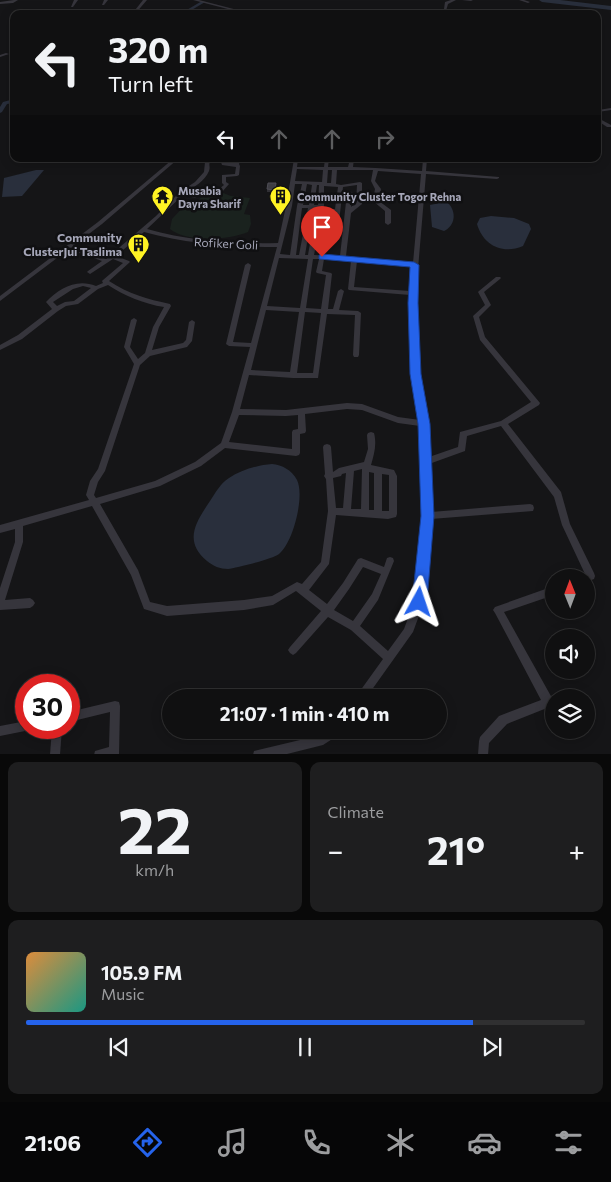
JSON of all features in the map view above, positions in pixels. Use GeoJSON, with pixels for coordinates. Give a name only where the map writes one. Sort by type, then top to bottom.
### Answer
{"type":"FeatureCollection","features":[{"type":"Feature","properties":{"kind":"street"},"geometry":{"type":"LineString","coordinates":[[0,1],[12,2],[16,0]]}},
{"type":"Feature","properties":{"kind":"street"},"geometry":{"type":"LineString","coordinates":[[72,6],[76,0]]}},
{"type":"Feature","properties":{"kind":"street"},"geometry":{"type":"LineString","coordinates":[[103,4],[106,0]]}},
{"type":"Feature","properties":{"kind":"street"},"geometry":{"type":"LineString","coordinates":[[136,10],[145,0]]}},
{"type":"Feature","properties":{"kind":"street"},"geometry":{"type":"LineString","coordinates":[[195,0],[241,10]]}},
{"type":"Feature","properties":{"kind":"street"},"geometry":{"type":"LineString","coordinates":[[428,10],[445,10],[446,3],[454,0]]}},
{"type":"Feature","properties":{"kind":"street"},"geometry":{"type":"LineString","coordinates":[[464,0],[471,0]]}},
{"type":"Feature","properties":{"kind":"street"},"geometry":{"type":"LineString","coordinates":[[521,0],[528,2]]}},
{"type":"Feature","properties":{"kind":"street"},"geometry":{"type":"LineString","coordinates":[[0,56],[7,54]]}},
{"type":"Feature","properties":{"kind":"street"},"geometry":{"type":"LineString","coordinates":[[601,121],[609,126]]}},
{"type":"Feature","properties":{"kind":"street"},"geometry":{"type":"LineString","coordinates":[[0,299],[69,247],[172,162]]}},
{"type":"Feature","properties":{"kind":"street"},"geometry":{"type":"LineString","coordinates":[[90,272],[144,230],[182,193],[197,183],[206,172],[207,162]]}},
{"type":"Feature","properties":{"kind":"street"},"geometry":{"type":"LineString","coordinates":[[223,162],[224,164],[236,165]]}},
{"type":"Feature","properties":{"kind":"street"},"geometry":{"type":"LineString","coordinates":[[0,529],[157,484],[198,464],[224,445],[236,412],[280,245],[295,162]]}},
{"type":"Feature","properties":{"kind":"street"},"geometry":{"type":"LineString","coordinates":[[293,374],[310,256],[320,209],[327,162]]}},
{"type":"Feature","properties":{"kind":"street"},"geometry":{"type":"LineString","coordinates":[[333,185],[335,162]]}},
{"type":"Feature","properties":{"kind":"street"},"geometry":{"type":"LineString","coordinates":[[350,169],[351,162]]}},
{"type":"Feature","properties":{"kind":"street"},"geometry":{"type":"LineString","coordinates":[[366,689],[408,632],[419,602],[427,516],[424,424],[416,374],[413,293],[424,162]]}},
{"type":"Feature","properties":{"kind":"street"},"geometry":{"type":"LineString","coordinates":[[182,193],[195,196],[204,188],[220,191],[228,184],[224,183],[224,176],[227,174],[237,175],[238,166],[236,165]]}},
{"type":"Feature","properties":{"kind":"street"},"geometry":{"type":"LineString","coordinates":[[294,168],[376,169],[497,178]]}},
{"type":"Feature","properties":{"kind":"street"},"geometry":{"type":"LineString","coordinates":[[376,169],[373,181],[378,189],[376,201],[388,210],[388,223]]}},
{"type":"Feature","properties":{"kind":"street"},"geometry":{"type":"LineString","coordinates":[[293,182],[341,186],[360,183],[360,204],[348,212]]}},
{"type":"Feature","properties":{"kind":"street"},"geometry":{"type":"LineString","coordinates":[[292,256],[305,183]]}},
{"type":"Feature","properties":{"kind":"street"},"geometry":{"type":"LineString","coordinates":[[302,256],[315,184]]}},
{"type":"Feature","properties":{"kind":"street"},"geometry":{"type":"LineString","coordinates":[[312,248],[323,249],[335,232],[341,186]]}},
{"type":"Feature","properties":{"kind":"street"},"geometry":{"type":"LineString","coordinates":[[343,258],[350,193]]}},
{"type":"Feature","properties":{"kind":"street"},"geometry":{"type":"LineString","coordinates":[[300,206],[311,209],[337,210]]}},
{"type":"Feature","properties":{"kind":"street","name":"Rofiker Goli"},"geometry":{"type":"LineString","coordinates":[[144,230],[163,236],[202,243],[280,245]]}},
{"type":"Feature","properties":{"kind":"street"},"geometry":{"type":"LineString","coordinates":[[69,247],[109,259],[127,262],[106,281],[108,283]]}},
{"type":"Feature","properties":{"kind":"street"},"geometry":{"type":"LineString","coordinates":[[277,256],[343,258],[414,265]]}},
{"type":"Feature","properties":{"kind":"street"},"geometry":{"type":"LineString","coordinates":[[246,372],[316,376],[329,274],[319,272],[322,257]]}},
{"type":"Feature","properties":{"kind":"street"},"geometry":{"type":"LineString","coordinates":[[354,259],[351,290],[413,293]]}},
{"type":"Feature","properties":{"kind":"street"},"geometry":{"type":"LineString","coordinates":[[248,265],[229,344],[253,345]]}},
{"type":"Feature","properties":{"kind":"street"},"geometry":{"type":"LineString","coordinates":[[425,462],[462,449],[463,434],[503,422],[536,403],[482,338],[476,316],[488,305],[481,292],[498,278]]}},
{"type":"Feature","properties":{"kind":"street"},"geometry":{"type":"LineString","coordinates":[[0,348],[20,337],[56,309],[65,304],[76,303],[96,288],[108,283]]}},
{"type":"Feature","properties":{"kind":"street"},"geometry":{"type":"LineString","coordinates":[[108,283],[120,291],[154,304],[168,306],[156,326],[148,354]]}},
{"type":"Feature","properties":{"kind":"street"},"geometry":{"type":"LineString","coordinates":[[56,309],[49,302],[74,285],[90,285],[96,288]]}},
{"type":"Feature","properties":{"kind":"street"},"geometry":{"type":"LineString","coordinates":[[336,312],[341,290]]}},
{"type":"Feature","properties":{"kind":"street"},"geometry":{"type":"LineString","coordinates":[[264,308],[325,312],[358,311],[356,355]]}},
{"type":"Feature","properties":{"kind":"street"},"geometry":{"type":"LineString","coordinates":[[134,320],[127,347],[137,364]]}},
{"type":"Feature","properties":{"kind":"street"},"geometry":{"type":"LineString","coordinates":[[192,322],[189,341],[185,345],[148,354],[137,364],[101,471],[94,481],[90,495],[135,573],[147,606],[167,611],[244,605],[273,600],[295,587],[303,590],[328,611],[354,627],[388,658]]}},
{"type":"Feature","properties":{"kind":"street"},"geometry":{"type":"LineString","coordinates":[[236,412],[301,412],[347,406],[362,407],[398,420],[424,424]]}},
{"type":"Feature","properties":{"kind":"street"},"geometry":{"type":"LineString","coordinates":[[224,445],[296,453],[296,432],[302,431],[301,412]]}},
{"type":"Feature","properties":{"kind":"street"},"geometry":{"type":"LineString","coordinates":[[503,422],[558,495],[566,525],[588,569]]}},
{"type":"Feature","properties":{"kind":"street"},"geometry":{"type":"LineString","coordinates":[[365,513],[367,466],[372,449],[371,435]]}},
{"type":"Feature","properties":{"kind":"street"},"geometry":{"type":"LineString","coordinates":[[303,590],[325,564],[332,511],[327,447]]}},
{"type":"Feature","properties":{"kind":"street"},"geometry":{"type":"LineString","coordinates":[[328,476],[338,474],[339,471],[350,468],[367,466],[391,472],[393,476],[393,514],[332,511]]}},
{"type":"Feature","properties":{"kind":"street"},"geometry":{"type":"LineString","coordinates":[[347,512],[350,468]]}},
{"type":"Feature","properties":{"kind":"street"},"geometry":{"type":"LineString","coordinates":[[378,470],[378,514]]}},
{"type":"Feature","properties":{"kind":"street"},"geometry":{"type":"LineString","coordinates":[[427,516],[530,508]]}},
{"type":"Feature","properties":{"kind":"street"},"geometry":{"type":"LineString","coordinates":[[19,524],[19,542],[0,603],[30,603]]}},
{"type":"Feature","properties":{"kind":"street"},"geometry":{"type":"LineString","coordinates":[[354,627],[374,597],[390,561]]}},
{"type":"Feature","properties":{"kind":"street"},"geometry":{"type":"LineString","coordinates":[[293,650],[328,611],[350,582],[361,562],[386,572]]}},
{"type":"Feature","properties":{"kind":"street"},"geometry":{"type":"LineString","coordinates":[[483,754],[484,741],[503,720],[548,702],[498,610],[545,593]]}},
{"type":"Feature","properties":{"kind":"street"},"geometry":{"type":"LineString","coordinates":[[80,714],[115,706],[114,753],[99,754]]}},
{"type":"Feature","properties":{"kind":"street"},"geometry":{"type":"LineString","coordinates":[[0,731],[15,728]]}},
{"type":"Feature","properties":{"kind":"street"},"geometry":{"type":"LineString","coordinates":[[55,754],[56,739]]}},
{"type":"Feature","properties":{"kind":"street"},"geometry":{"type":"LineString","coordinates":[[258,754],[325,739]]}},
{"type":"Feature","properties":{"kind":"shaded area"},"geometry":{"type":"Polygon","coordinates":[[[218,191],[231,196],[250,198],[244,214],[250,215],[251,224],[248,232],[230,237],[208,239],[187,236],[170,229],[172,219],[188,202],[198,200],[208,192],[218,191]]]}},
{"type":"Feature","properties":{"kind":"water"},"geometry":{"type":"Polygon","coordinates":[[[36,170],[44,170],[22,196],[2,197],[4,178],[36,170]]]}},
{"type":"Feature","properties":{"kind":"water"},"geometry":{"type":"Polygon","coordinates":[[[448,203],[454,214],[451,226],[444,231],[432,227],[430,205],[448,203]]]}},
{"type":"Feature","properties":{"kind":"water"},"geometry":{"type":"Polygon","coordinates":[[[491,216],[514,218],[529,224],[531,229],[523,246],[501,249],[489,243],[484,238],[477,224],[480,218],[491,216]]]}},
{"type":"Feature","properties":{"kind":"water"},"geometry":{"type":"Polygon","coordinates":[[[272,464],[290,471],[295,476],[299,487],[299,508],[293,530],[284,548],[279,554],[262,561],[228,569],[219,568],[207,561],[195,546],[194,531],[200,516],[218,488],[229,478],[250,468],[272,464]]]}},
{"type":"Feature","properties":{"kind":"building"},"geometry":{"type":"Polygon","coordinates":[[[268,183],[276,183],[275,190],[267,189],[268,183]]]}},
{"type":"Feature","properties":{"kind":"waterway"},"geometry":{"type":"LineString","coordinates":[[542,0],[611,8]]}},
{"type":"Feature","properties":{"kind":"waterway"},"geometry":{"type":"LineString","coordinates":[[189,10],[203,2]]}},
{"type":"Feature","properties":{"kind":"waterway"},"geometry":{"type":"LineString","coordinates":[[0,111],[5,103],[10,102]]}},
{"type":"Feature","properties":{"kind":"place","name":"Musabia Dayra Sharif"},"geometry":{"type":"Point","coordinates":[162,215]}},
{"type":"Feature","properties":{"kind":"place","name":"Community Cluster Togor Rehna"},"geometry":{"type":"Point","coordinates":[281,215]}},
{"type":"Feature","properties":{"kind":"place","name":"Community ClusterJui Taslima"},"geometry":{"type":"Point","coordinates":[138,263]}},
{"type":"Feature","properties":{"kind":"route"},"geometry":{"type":"LineString","coordinates":[[322,257],[414,265],[413,303],[416,374],[424,424],[427,516],[419,602]]}}]}
